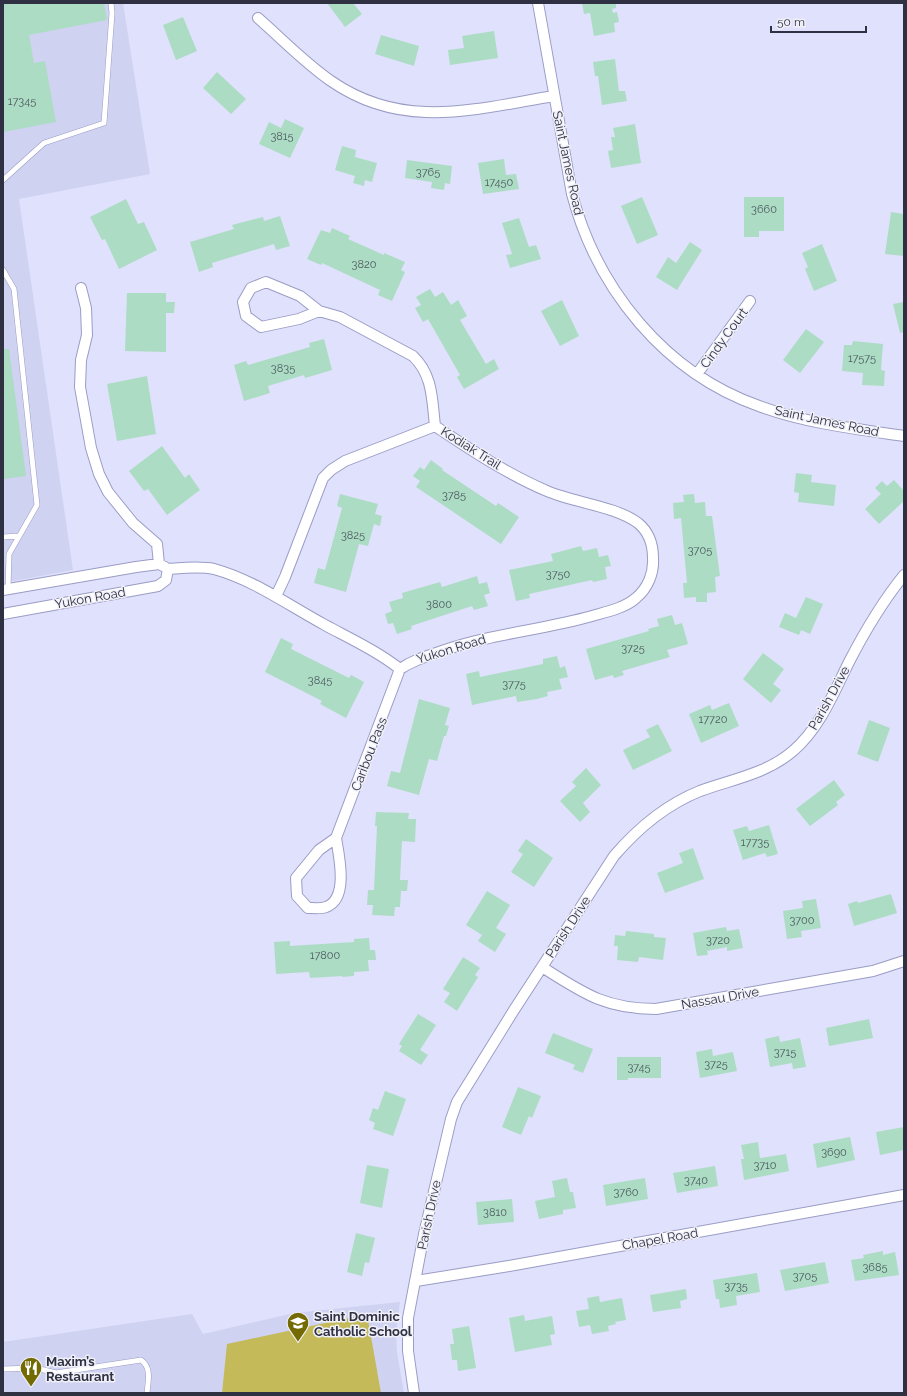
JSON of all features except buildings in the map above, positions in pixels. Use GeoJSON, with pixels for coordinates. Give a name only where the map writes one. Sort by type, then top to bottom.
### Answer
{"type":"FeatureCollection","features":[{"type":"Feature","properties":{"kind":"street","name":"Saint James Road"},"geometry":{"type":"LineString","coordinates":[[538,3],[572,194],[577,214],[594,256],[613,289],[639,322],[663,348],[697,374],[736,397],[780,413],[904,436]]}},
{"type":"Feature","properties":{"kind":"street"},"geometry":{"type":"LineString","coordinates":[[258,18],[331,81],[366,100],[384,106],[422,113],[453,113],[554,96]]}},
{"type":"Feature","properties":{"kind":"street"},"geometry":{"type":"LineString","coordinates":[[319,311],[300,319],[261,327],[246,316],[243,302],[251,288],[266,282],[300,296],[319,311],[340,317],[413,356],[422,365],[430,384],[435,426]]}},
{"type":"Feature","properties":{"kind":"street"},"geometry":{"type":"LineString","coordinates":[[81,288],[86,308],[87,335],[81,360],[80,387],[91,448],[99,474],[108,492],[133,523],[157,544],[159,564],[168,570]]}},
{"type":"Feature","properties":{"kind":"street","name":"Cindy Court"},"geometry":{"type":"LineString","coordinates":[[697,374],[750,301]]}},
{"type":"Feature","properties":{"kind":"street","name":"Kodiak Trail"},"geometry":{"type":"LineString","coordinates":[[276,596],[285,577],[323,478],[331,470],[345,461],[435,426],[522,480],[570,500],[625,515],[646,531],[653,555]]}},
{"type":"Feature","properties":{"kind":"street","name":"Yukon Road"},"geometry":{"type":"LineString","coordinates":[[3,614],[158,586],[166,580],[168,570],[188,567],[212,569],[235,577],[276,596],[386,658],[400,669],[412,661],[466,642],[580,619],[622,606],[636,599],[644,589],[654,567],[653,555]]}},
{"type":"Feature","properties":{"kind":"street","name":"Yukon Road"},"geometry":{"type":"LineString","coordinates":[[5,590],[159,564]]}},
{"type":"Feature","properties":{"kind":"street","name":"Parish Drive"},"geometry":{"type":"LineString","coordinates":[[414,1393],[408,1351],[408,1318],[433,1195],[451,1119],[457,1102],[614,856],[643,825],[669,806],[691,795],[764,770],[794,750],[808,737],[821,717],[870,624],[904,575]]}},
{"type":"Feature","properties":{"kind":"street","name":"Caribou Pass"},"geometry":{"type":"LineString","coordinates":[[336,838],[400,669]]}},
{"type":"Feature","properties":{"kind":"street"},"geometry":{"type":"LineString","coordinates":[[336,838],[340,860],[340,889],[335,901],[326,908],[308,908],[297,896],[296,878],[319,850],[336,838]]}},
{"type":"Feature","properties":{"kind":"street","name":"Nassau Drive"},"geometry":{"type":"LineString","coordinates":[[542,967],[592,998],[622,1007],[656,1009],[873,971],[904,961]]}},
{"type":"Feature","properties":{"kind":"street","name":"Chapel Road"},"geometry":{"type":"LineString","coordinates":[[416,1280],[509,1266],[904,1195]]}},
{"type":"Feature","properties":{"kind":"lane"},"geometry":{"type":"LineString","coordinates":[[3,180],[44,142],[104,123],[112,13],[111,3]]}},
{"type":"Feature","properties":{"kind":"lane"},"geometry":{"type":"LineString","coordinates":[[3,270],[14,289],[37,505],[9,554],[5,590]]}},
{"type":"Feature","properties":{"kind":"lane"},"geometry":{"type":"LineString","coordinates":[[3,537],[19,536]]}},
{"type":"Feature","properties":{"kind":"lane"},"geometry":{"type":"LineString","coordinates":[[3,1369],[36,1368],[56,1373],[141,1360],[147,1364],[149,1375],[147,1393]]}},
{"type":"Feature","properties":{"kind":"shaded area"},"geometry":{"type":"Polygon","coordinates":[[[3,3],[123,3],[150,174],[19,199],[73,570],[3,583],[3,3]]]}},
{"type":"Feature","properties":{"kind":"shaded area"},"geometry":{"type":"Polygon","coordinates":[[[400,1302],[396,1331],[397,1352],[404,1393],[3,1393],[3,1342],[192,1314],[203,1334],[294,1313],[400,1302]]]}},
{"type":"Feature","properties":{"kind":"shaded area","name":"Saint Dominic Catholic School"},"geometry":{"type":"Polygon","coordinates":[[[367,1314],[381,1393],[222,1393],[227,1344],[367,1314]]]}},
{"type":"Feature","properties":{"kind":"place","name":"Saint Dominic Catholic School"},"geometry":{"type":"Point","coordinates":[298,1342]}},
{"type":"Feature","properties":{"kind":"place","name":"Maxim’s Restaurant"},"geometry":{"type":"Point","coordinates":[31,1388]}}]}
